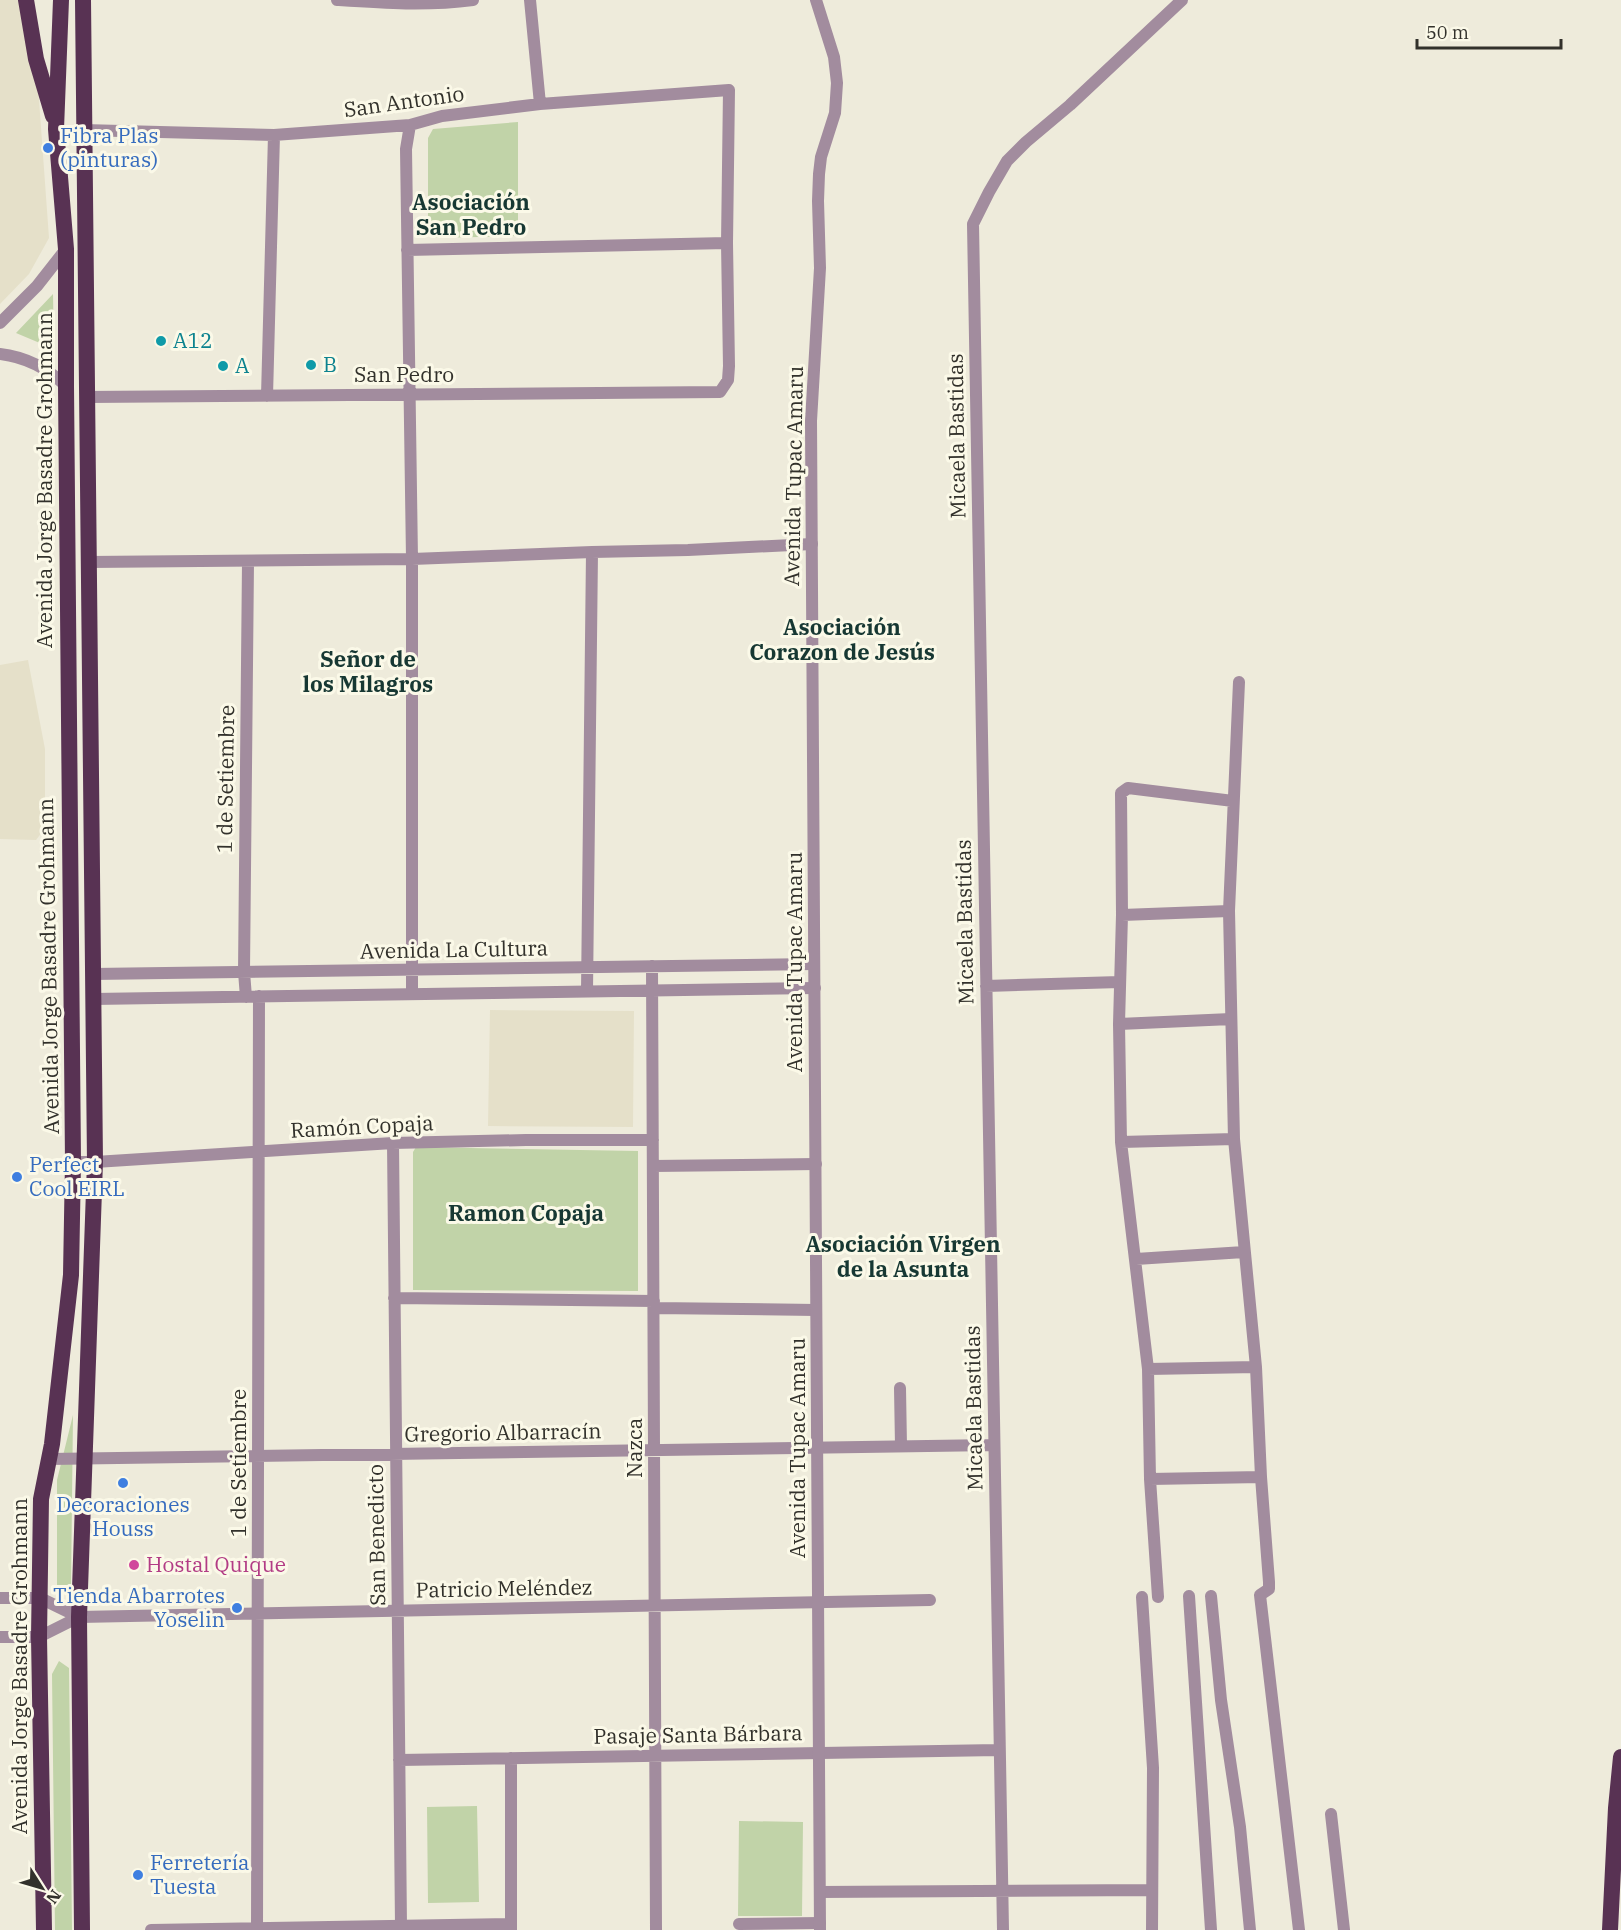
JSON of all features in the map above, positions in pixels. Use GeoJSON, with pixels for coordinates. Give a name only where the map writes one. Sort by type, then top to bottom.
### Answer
{"type":"FeatureCollection","features":[{"type":"Feature","properties":{"kind":"highway"},"geometry":{"type":"LineString","coordinates":[[26,0],[36,59],[56,129]]}},
{"type":"Feature","properties":{"kind":"highway","name":"Avenida Jorge Basadre Grohmann"},"geometry":{"type":"LineString","coordinates":[[44,1930],[39,1637],[41,1499],[49,1459],[71,1275],[73,1162],[66,249],[56,129],[61,0]]}},
{"type":"Feature","properties":{"kind":"highway","name":"Avenida Jorge Basadre Grohmann"},"geometry":{"type":"LineString","coordinates":[[82,0],[95,1162],[79,1617],[82,1930]]}},
{"type":"Feature","properties":{"kind":"highway"},"geometry":{"type":"LineString","coordinates":[[1610,1930],[1621,1757]]}},
{"type":"Feature","properties":{"kind":"street"},"geometry":{"type":"LineString","coordinates":[[337,0],[415,5],[473,0]]}},
{"type":"Feature","properties":{"kind":"street"},"geometry":{"type":"LineString","coordinates":[[530,0],[540,104]]}},
{"type":"Feature","properties":{"kind":"street","name":"Avenida Tupac Amaru"},"geometry":{"type":"LineString","coordinates":[[816,0],[834,57],[837,83],[835,113],[821,157],[818,201],[820,268],[812,421],[820,1926]]}},
{"type":"Feature","properties":{"kind":"street","name":"Micaela Bastidas"},"geometry":{"type":"LineString","coordinates":[[1003,1930],[998,1749],[973,224],[1007,161],[1182,0]]}},
{"type":"Feature","properties":{"kind":"street","name":"San Antonio"},"geometry":{"type":"LineString","coordinates":[[83,130],[274,135],[410,125],[442,116],[540,104],[729,90],[727,243]]}},
{"type":"Feature","properties":{"kind":"street"},"geometry":{"type":"LineString","coordinates":[[410,125],[406,149],[411,395],[412,994]]}},
{"type":"Feature","properties":{"kind":"street"},"geometry":{"type":"LineString","coordinates":[[267,396],[274,135]]}},
{"type":"Feature","properties":{"kind":"street"},"geometry":{"type":"LineString","coordinates":[[408,250],[727,243]]}},
{"type":"Feature","properties":{"kind":"street","name":"San Pedro"},"geometry":{"type":"LineString","coordinates":[[87,397],[720,392],[728,380],[729,366],[727,243]]}},
{"type":"Feature","properties":{"kind":"street"},"geometry":{"type":"LineString","coordinates":[[0,323],[37,285],[66,249]]}},
{"type":"Feature","properties":{"kind":"street"},"geometry":{"type":"LineString","coordinates":[[0,354],[31,361],[66,386]]}},
{"type":"Feature","properties":{"kind":"street"},"geometry":{"type":"LineString","coordinates":[[89,562],[412,559],[812,544]]}},
{"type":"Feature","properties":{"kind":"street"},"geometry":{"type":"LineString","coordinates":[[587,991],[592,552]]}},
{"type":"Feature","properties":{"kind":"street","name":"1 de Setiembre"},"geometry":{"type":"LineString","coordinates":[[248,562],[244,972],[253,997],[259,1152],[257,1929]]}},
{"type":"Feature","properties":{"kind":"street"},"geometry":{"type":"LineString","coordinates":[[1239,682],[1229,911],[1234,1139],[1256,1367],[1269,1582],[1269,1589],[1260,1595],[1299,1930]]}},
{"type":"Feature","properties":{"kind":"street"},"geometry":{"type":"LineString","coordinates":[[1158,1597],[1150,1479],[1148,1369],[1121,1142],[1119,1024],[1122,915],[1121,793],[1128,788],[1233,801]]}},
{"type":"Feature","properties":{"kind":"street"},"geometry":{"type":"LineString","coordinates":[[1122,915],[1229,911]]}},
{"type":"Feature","properties":{"kind":"street","name":"Avenida La Cultura"},"geometry":{"type":"LineString","coordinates":[[93,974],[814,964]]}},
{"type":"Feature","properties":{"kind":"street","name":"Nazca"},"geometry":{"type":"LineString","coordinates":[[652,966],[656,1930]]}},
{"type":"Feature","properties":{"kind":"street"},"geometry":{"type":"LineString","coordinates":[[986,986],[1120,982]]}},
{"type":"Feature","properties":{"kind":"street","name":"Avenida La Cultura"},"geometry":{"type":"LineString","coordinates":[[93,999],[815,988]]}},
{"type":"Feature","properties":{"kind":"street"},"geometry":{"type":"LineString","coordinates":[[1119,1024],[1231,1019]]}},
{"type":"Feature","properties":{"kind":"street"},"geometry":{"type":"LineString","coordinates":[[1121,1142],[1234,1139]]}},
{"type":"Feature","properties":{"kind":"street","name":"Ramón Copaja"},"geometry":{"type":"LineString","coordinates":[[73,1162],[393,1143],[653,1140]]}},
{"type":"Feature","properties":{"kind":"street","name":"San Benedicto"},"geometry":{"type":"LineString","coordinates":[[393,1143],[401,1926]]}},
{"type":"Feature","properties":{"kind":"street"},"geometry":{"type":"LineString","coordinates":[[653,1166],[816,1164]]}},
{"type":"Feature","properties":{"kind":"street"},"geometry":{"type":"LineString","coordinates":[[1136,1259],[1244,1252]]}},
{"type":"Feature","properties":{"kind":"street"},"geometry":{"type":"LineString","coordinates":[[394,1298],[816,1310]]}},
{"type":"Feature","properties":{"kind":"street"},"geometry":{"type":"LineString","coordinates":[[1148,1369],[1256,1367]]}},
{"type":"Feature","properties":{"kind":"street"},"geometry":{"type":"LineString","coordinates":[[900,1388],[901,1446]]}},
{"type":"Feature","properties":{"kind":"street","name":"Gregorio Albarracín"},"geometry":{"type":"LineString","coordinates":[[49,1459],[994,1445]]}},
{"type":"Feature","properties":{"kind":"street"},"geometry":{"type":"LineString","coordinates":[[1150,1479],[1261,1477]]}},
{"type":"Feature","properties":{"kind":"street"},"geometry":{"type":"LineString","coordinates":[[1189,1596],[1211,1930]]}},
{"type":"Feature","properties":{"kind":"street"},"geometry":{"type":"LineString","coordinates":[[1211,1596],[1221,1700],[1240,1827],[1250,1930]]}},
{"type":"Feature","properties":{"kind":"street"},"geometry":{"type":"LineString","coordinates":[[1142,1597],[1154,1768],[1152,1930]]}},
{"type":"Feature","properties":{"kind":"street"},"geometry":{"type":"LineString","coordinates":[[0,1598],[40,1598],[79,1617]]}},
{"type":"Feature","properties":{"kind":"street","name":"Patricio Meléndez"},"geometry":{"type":"LineString","coordinates":[[79,1617],[930,1600]]}},
{"type":"Feature","properties":{"kind":"street"},"geometry":{"type":"LineString","coordinates":[[0,1637],[39,1637],[79,1617]]}},
{"type":"Feature","properties":{"kind":"street","name":"Pasaje Santa Bárbara"},"geometry":{"type":"LineString","coordinates":[[399,1760],[998,1749]]}},
{"type":"Feature","properties":{"kind":"street"},"geometry":{"type":"LineString","coordinates":[[151,1930],[401,1926],[511,1927],[511,1758]]}},
{"type":"Feature","properties":{"kind":"street"},"geometry":{"type":"LineString","coordinates":[[1331,1814],[1344,1930]]}},
{"type":"Feature","properties":{"kind":"street"},"geometry":{"type":"LineString","coordinates":[[820,1892],[1152,1890]]}},
{"type":"Feature","properties":{"kind":"street"},"geometry":{"type":"LineString","coordinates":[[739,1924],[820,1926]]}},
{"type":"Feature","properties":{"kind":"shaded area"},"geometry":{"type":"Polygon","coordinates":[[[0,0],[21,0],[38,86],[49,238],[29,274],[0,304],[0,0]]]}},
{"type":"Feature","properties":{"kind":"shaded area"},"geometry":{"type":"Polygon","coordinates":[[[28,660],[45,749],[45,828],[36,840],[0,839],[0,665],[28,660]]]}},
{"type":"Feature","properties":{"kind":"shaded area"},"geometry":{"type":"Polygon","coordinates":[[[490,1010],[634,1011],[633,1127],[488,1126],[490,1010]]]}},
{"type":"Feature","properties":{"kind":"green space"},"geometry":{"type":"Polygon","coordinates":[[[518,122],[518,236],[435,238],[428,232],[428,138],[433,129],[518,122]]]}},
{"type":"Feature","properties":{"kind":"green space"},"geometry":{"type":"Polygon","coordinates":[[[53,294],[54,349],[16,333],[53,294]]]}},
{"type":"Feature","properties":{"kind":"green space"},"geometry":{"type":"Polygon","coordinates":[[[416,1147],[638,1151],[638,1291],[413,1290],[413,1152],[416,1147]]]}},
{"type":"Feature","properties":{"kind":"green space"},"geometry":{"type":"Polygon","coordinates":[[[73,1415],[71,1586],[65,1589],[57,1587],[57,1480],[73,1415]]]}},
{"type":"Feature","properties":{"kind":"green space"},"geometry":{"type":"Polygon","coordinates":[[[59,1661],[69,1668],[72,1930],[55,1930],[52,1674],[59,1661]]]}},
{"type":"Feature","properties":{"kind":"green space"},"geometry":{"type":"Polygon","coordinates":[[[477,1806],[479,1902],[428,1903],[427,1807],[477,1806]]]}},
{"type":"Feature","properties":{"kind":"green space"},"geometry":{"type":"Polygon","coordinates":[[[739,1821],[803,1822],[802,1916],[738,1916],[739,1821]]]}},
{"type":"Feature","properties":{"kind":"place","name":"Fibra Plas (pinturas)"},"geometry":{"type":"Point","coordinates":[48,148]}},
{"type":"Feature","properties":{"kind":"place","name":"A12"},"geometry":{"type":"Point","coordinates":[161,341]}},
{"type":"Feature","properties":{"kind":"place","name":"B"},"geometry":{"type":"Point","coordinates":[311,365]}},
{"type":"Feature","properties":{"kind":"place","name":"A"},"geometry":{"type":"Point","coordinates":[223,366]}},
{"type":"Feature","properties":{"kind":"place","name":"Perfect Cool EIRL"},"geometry":{"type":"Point","coordinates":[17,1177]}},
{"type":"Feature","properties":{"kind":"place","name":"Decoraciones Houss"},"geometry":{"type":"Point","coordinates":[123,1483]}},
{"type":"Feature","properties":{"kind":"place","name":"Hostal Quique"},"geometry":{"type":"Point","coordinates":[134,1565]}},
{"type":"Feature","properties":{"kind":"place","name":"Tienda Abarrotes Yoselin"},"geometry":{"type":"Point","coordinates":[237,1608]}},
{"type":"Feature","properties":{"kind":"place","name":"Ferretería Tuesta"},"geometry":{"type":"Point","coordinates":[138,1875]}},
{"type":"Feature","properties":{"kind":"district","name":"Asociación San Pedro"},"geometry":{"type":"Point","coordinates":[471,214]}},
{"type":"Feature","properties":{"kind":"district","name":"Asociación Corazon de Jesús"},"geometry":{"type":"Point","coordinates":[842,640]}},
{"type":"Feature","properties":{"kind":"district","name":"Señor de los Milagros"},"geometry":{"type":"Point","coordinates":[368,672]}},
{"type":"Feature","properties":{"kind":"district","name":"Ramon Copaja"},"geometry":{"type":"Point","coordinates":[526,1213]}},
{"type":"Feature","properties":{"kind":"district","name":"Asociación Virgen de la Asunta"},"geometry":{"type":"Point","coordinates":[903,1256]}}]}
